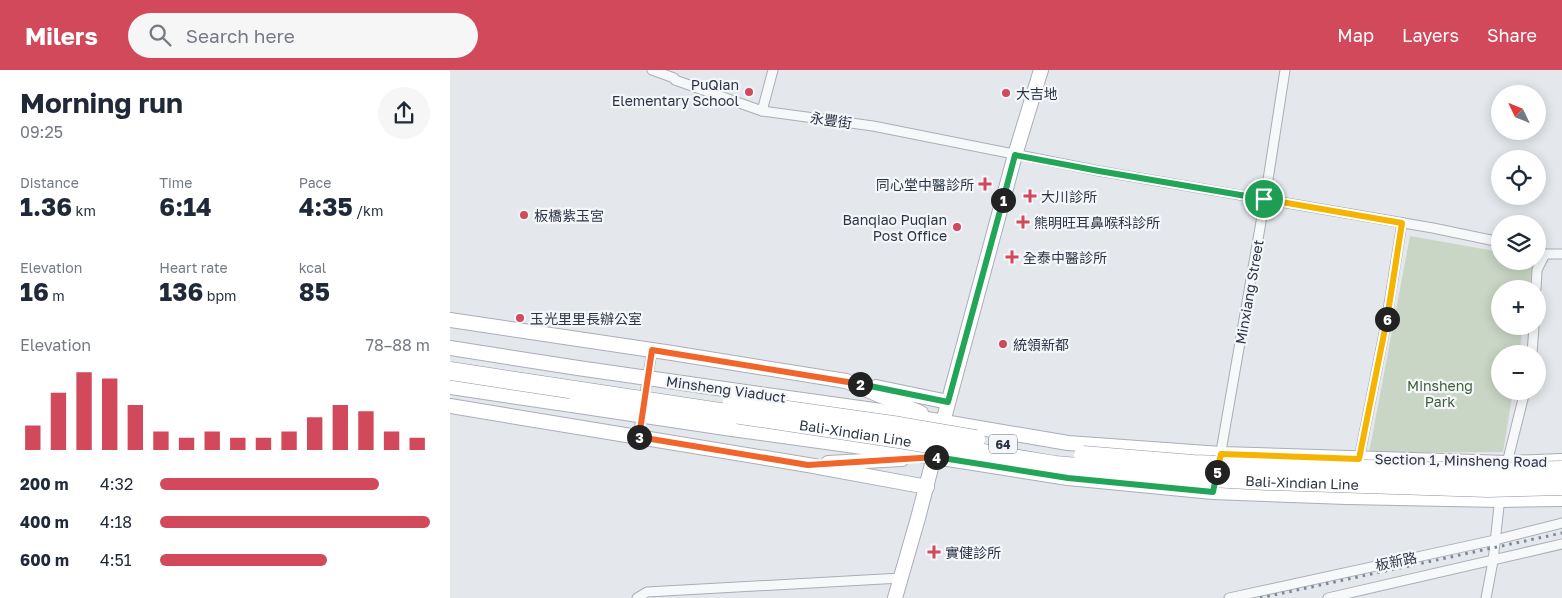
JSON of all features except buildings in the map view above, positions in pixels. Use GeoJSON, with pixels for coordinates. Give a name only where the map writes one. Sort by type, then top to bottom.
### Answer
{"type":"FeatureCollection","features":[{"type":"Feature","properties":{"kind":"highway","name":"Bali-Xindian Line"},"geometry":{"type":"LineString","coordinates":[[450,360],[900,426],[1052,453],[1211,464],[1488,472],[1562,470]]}},
{"type":"Feature","properties":{"kind":"highway","name":"Bali-Xindian Line"},"geometry":{"type":"LineString","coordinates":[[450,371],[899,439],[1055,465],[1192,477],[1267,481],[1488,488],[1562,486]]}},
{"type":"Feature","properties":{"kind":"main road"},"geometry":{"type":"LineString","coordinates":[[895,598],[927,487],[1015,155],[1041,70]]}},
{"type":"Feature","properties":{"kind":"main road"},"geometry":{"type":"LineString","coordinates":[[450,320],[846,381],[948,402]]}},
{"type":"Feature","properties":{"kind":"main road","name":"Minsheng Viaduct"},"geometry":{"type":"LineString","coordinates":[[450,348],[874,410],[943,422]]}},
{"type":"Feature","properties":{"kind":"main road"},"geometry":{"type":"LineString","coordinates":[[846,381],[943,422]]}},
{"type":"Feature","properties":{"kind":"main road"},"geometry":{"type":"LineString","coordinates":[[450,387],[732,429],[934,456],[1068,478],[1213,492],[1348,497],[1500,500],[1562,499]]}},
{"type":"Feature","properties":{"kind":"main road"},"geometry":{"type":"LineString","coordinates":[[450,406],[808,465],[927,487]]}},
{"type":"Feature","properties":{"kind":"main road","name":"Section 1, Minsheng Road"},"geometry":{"type":"LineString","coordinates":[[943,422],[1068,443],[1221,454],[1507,463],[1562,461]]}},
{"type":"Feature","properties":{"kind":"main road"},"geometry":{"type":"LineString","coordinates":[[808,465],[934,456]]}},
{"type":"Feature","properties":{"kind":"street","name":"永豐街"},"geometry":{"type":"LineString","coordinates":[[652,70],[762,111],[873,126],[1099,171],[1402,223],[1491,240]]}},
{"type":"Feature","properties":{"kind":"street"},"geometry":{"type":"LineString","coordinates":[[762,111],[773,70]]}},
{"type":"Feature","properties":{"kind":"street","name":"Minxiang Street"},"geometry":{"type":"LineString","coordinates":[[1213,492],[1285,70]]}},
{"type":"Feature","properties":{"kind":"street"},"geometry":{"type":"LineString","coordinates":[[1359,459],[1386,323],[1402,223]]}},
{"type":"Feature","properties":{"kind":"street"},"geometry":{"type":"LineString","coordinates":[[1546,253],[1562,254]]}},
{"type":"Feature","properties":{"kind":"street"},"geometry":{"type":"LineString","coordinates":[[638,437],[652,350]]}},
{"type":"Feature","properties":{"kind":"street"},"geometry":{"type":"LineString","coordinates":[[1486,598],[1493,561],[1500,500],[1523,400]]}},
{"type":"Feature","properties":{"kind":"street","name":"板新路"},"geometry":{"type":"LineString","coordinates":[[1229,598],[1495,540],[1562,523]]}},
{"type":"Feature","properties":{"kind":"street","name":"板新路"},"geometry":{"type":"LineString","coordinates":[[1328,598],[1562,544]]}},
{"type":"Feature","properties":{"kind":"street"},"geometry":{"type":"LineString","coordinates":[[636,598],[647,592],[901,578]]}},
{"type":"Feature","properties":{"kind":"green space","name":"Minsheng Park"},"geometry":{"type":"Polygon","coordinates":[[[1410,236],[1491,250],[1491,270],[1532,270],[1531,280],[1491,280],[1491,335],[1522,335],[1520,345],[1491,345],[1491,400],[1512,400],[1503,452],[1369,453],[1410,236]]]}},
{"type":"Feature","properties":{"kind":"railway"},"geometry":{"type":"LineString","coordinates":[[1260,598],[1562,533]]}},
{"type":"Feature","properties":{"kind":"place","name":"PuQian Elementary School"},"geometry":{"type":"Point","coordinates":[749,92]}},
{"type":"Feature","properties":{"kind":"place","name":"大吉地"},"geometry":{"type":"Point","coordinates":[1006,93]}},
{"type":"Feature","properties":{"kind":"place","name":"同心堂中醫診所"},"geometry":{"type":"Point","coordinates":[985,184]}},
{"type":"Feature","properties":{"kind":"place","name":"大川診所"},"geometry":{"type":"Point","coordinates":[1030,196]}},
{"type":"Feature","properties":{"kind":"place","name":"板橋紫玉宮"},"geometry":{"type":"Point","coordinates":[524,215]}},
{"type":"Feature","properties":{"kind":"place","name":"熊明旺耳鼻喉科診所"},"geometry":{"type":"Point","coordinates":[1023,222]}},
{"type":"Feature","properties":{"kind":"place","name":"Banqiao Puqian Post Office"},"geometry":{"type":"Point","coordinates":[957,227]}},
{"type":"Feature","properties":{"kind":"place","name":"全泰中醫診所"},"geometry":{"type":"Point","coordinates":[1012,257]}},
{"type":"Feature","properties":{"kind":"place","name":"玉光里里長辦公室"},"geometry":{"type":"Point","coordinates":[520,318]}},
{"type":"Feature","properties":{"kind":"place","name":"統領新都"},"geometry":{"type":"Point","coordinates":[1003,344]}},
{"type":"Feature","properties":{"kind":"place","name":"實健診所"},"geometry":{"type":"Point","coordinates":[934,552]}},
{"type":"Feature","properties":{"kind":"route"},"geometry":{"type":"LineString","coordinates":[[1015,155],[1264,199],[1402,223],[1386,323],[1359,459],[1221,454],[1213,492],[1068,478],[934,456],[808,465],[638,437],[652,350],[846,381],[948,402],[1015,155]]}}]}
